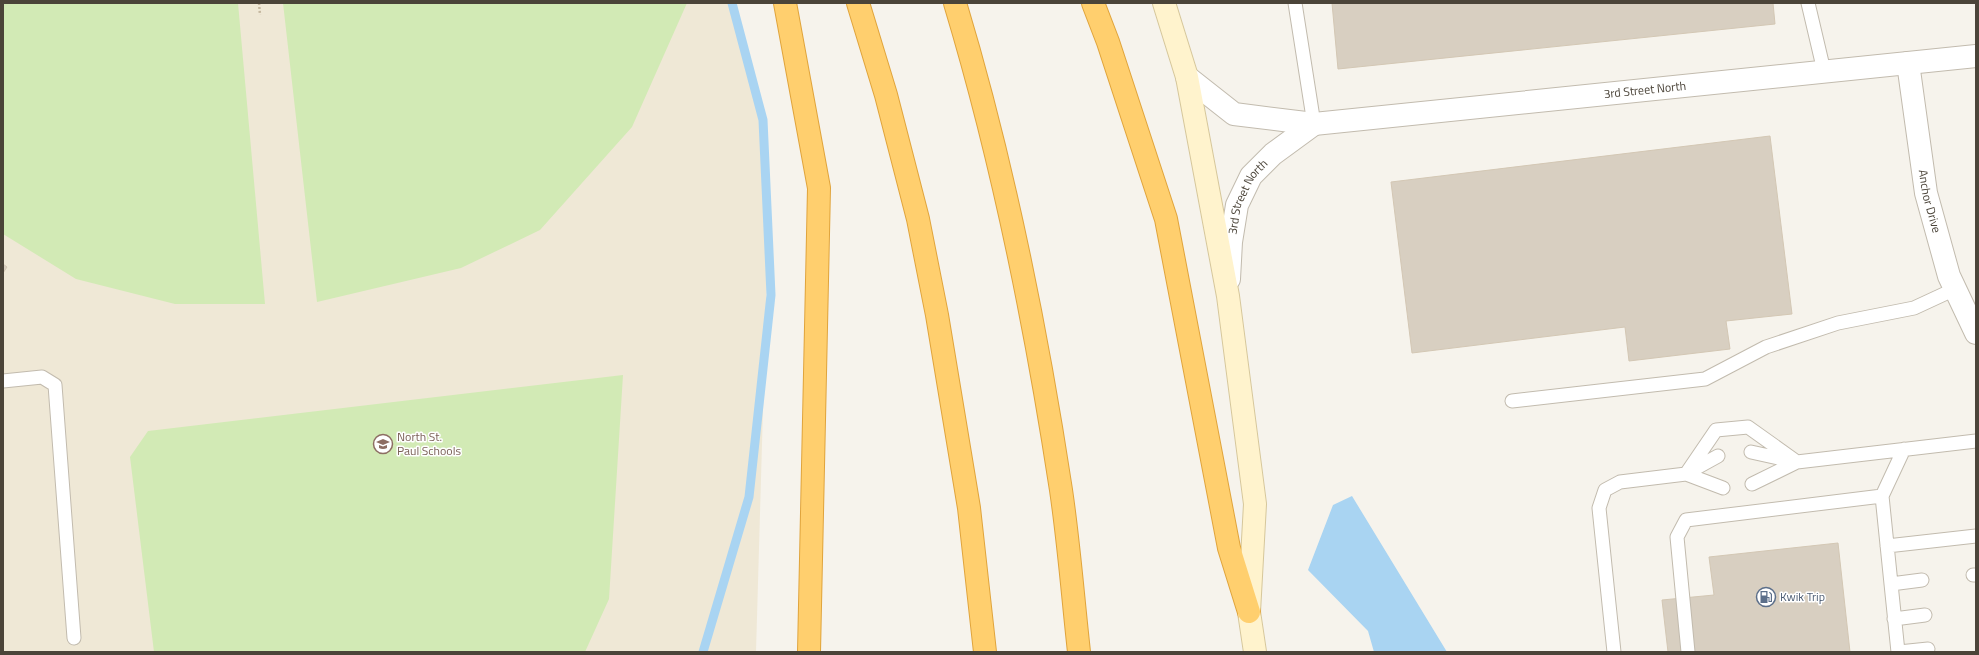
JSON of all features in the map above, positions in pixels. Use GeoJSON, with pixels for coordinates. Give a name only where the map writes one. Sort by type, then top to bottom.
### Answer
{"type":"FeatureCollection","features":[{"type":"Feature","properties":{"kind":"highway"},"geometry":{"type":"LineString","coordinates":[[785,3],[819,188],[809,652]]}},
{"type":"Feature","properties":{"kind":"highway"},"geometry":{"type":"LineString","coordinates":[[858,3],[886,95],[918,219],[937,315],[969,508],[985,652]]}},
{"type":"Feature","properties":{"kind":"highway"},"geometry":{"type":"LineString","coordinates":[[955,3],[974,64],[1007,196],[1045,390],[1061,492],[1079,652]]}},
{"type":"Feature","properties":{"kind":"highway"},"geometry":{"type":"LineString","coordinates":[[1093,3],[1108,42],[1166,219],[1229,548],[1249,612]]}},
{"type":"Feature","properties":{"kind":"street"},"geometry":{"type":"LineString","coordinates":[[1164,3],[1186,77],[1228,296],[1255,504],[1249,612],[1255,652]]}},
{"type":"Feature","properties":{"kind":"street","name":"3rd Street North"},"geometry":{"type":"LineString","coordinates":[[1186,77],[1234,114],[1314,124],[1976,56]]}},
{"type":"Feature","properties":{"kind":"street","name":"Anchor Drive"},"geometry":{"type":"LineString","coordinates":[[1908,63],[1926,193],[1949,276],[1955,289],[1973,318]]}},
{"type":"Feature","properties":{"kind":"street","name":"3rd Street North"},"geometry":{"type":"LineString","coordinates":[[1228,296],[1231,242],[1237,205],[1251,176],[1273,154],[1314,124]]}},
{"type":"Feature","properties":{"kind":"lane"},"geometry":{"type":"LineString","coordinates":[[1295,3],[1314,124]]}},
{"type":"Feature","properties":{"kind":"lane"},"geometry":{"type":"LineString","coordinates":[[1808,3],[1824,71]]}},
{"type":"Feature","properties":{"kind":"lane"},"geometry":{"type":"LineString","coordinates":[[1512,401],[1706,379],[1766,347],[1838,323],[1914,308],[1955,289]]}},
{"type":"Feature","properties":{"kind":"lane"},"geometry":{"type":"LineString","coordinates":[[3,381],[42,377],[55,385],[74,638]]}},
{"type":"Feature","properties":{"kind":"lane"},"geometry":{"type":"LineString","coordinates":[[1686,474],[1716,430],[1748,427],[1797,462]]}},
{"type":"Feature","properties":{"kind":"lane"},"geometry":{"type":"LineString","coordinates":[[1750,452],[1797,462],[1976,441]]}},
{"type":"Feature","properties":{"kind":"lane"},"geometry":{"type":"LineString","coordinates":[[1904,449],[1882,496],[1894,619],[1899,652],[1928,649]]}},
{"type":"Feature","properties":{"kind":"lane"},"geometry":{"type":"LineString","coordinates":[[1614,652],[1599,508],[1605,490],[1620,482],[1686,474],[1718,456]]}},
{"type":"Feature","properties":{"kind":"lane"},"geometry":{"type":"LineString","coordinates":[[1752,484],[1797,462]]}},
{"type":"Feature","properties":{"kind":"lane"},"geometry":{"type":"LineString","coordinates":[[1686,474],[1723,488]]}},
{"type":"Feature","properties":{"kind":"lane"},"geometry":{"type":"LineString","coordinates":[[1688,652],[1677,537],[1686,520],[1882,496]]}},
{"type":"Feature","properties":{"kind":"lane"},"geometry":{"type":"LineString","coordinates":[[1887,546],[1976,536]]}},
{"type":"Feature","properties":{"kind":"lane"},"geometry":{"type":"LineString","coordinates":[[1891,584],[1922,580]]}},
{"type":"Feature","properties":{"kind":"lane"},"geometry":{"type":"LineString","coordinates":[[1894,619],[1925,616]]}},
{"type":"Feature","properties":{"kind":"path"},"geometry":{"type":"LineString","coordinates":[[259,3],[260,15]]}},
{"type":"Feature","properties":{"kind":"shaded area","name":"North St. Paul Schools"},"geometry":{"type":"Polygon","coordinates":[[[3,3],[732,3],[763,120],[768,236],[756,652],[3,652],[3,3]]]}},
{"type":"Feature","properties":{"kind":"green space"},"geometry":{"type":"Polygon","coordinates":[[[3,3],[238,3],[265,304],[175,304],[76,279],[3,234],[3,3]]]}},
{"type":"Feature","properties":{"kind":"green space"},"geometry":{"type":"Polygon","coordinates":[[[283,3],[687,3],[632,127],[540,230],[461,268],[317,302],[283,3]]]}},
{"type":"Feature","properties":{"kind":"green space"},"geometry":{"type":"Polygon","coordinates":[[[623,375],[609,599],[585,652],[154,652],[130,457],[148,431],[623,375]]]}},
{"type":"Feature","properties":{"kind":"water"},"geometry":{"type":"Polygon","coordinates":[[[1352,496],[1447,652],[1374,652],[1368,631],[1308,570],[1333,505],[1352,496]]]}},
{"type":"Feature","properties":{"kind":"building"},"geometry":{"type":"Polygon","coordinates":[[[1332,3],[1773,3],[1775,24],[1338,69],[1332,3]]]}},
{"type":"Feature","properties":{"kind":"building"},"geometry":{"type":"Polygon","coordinates":[[[1770,136],[1792,314],[1726,321],[1730,349],[1629,361],[1625,327],[1412,353],[1391,182],[1770,136]]]}},
{"type":"Feature","properties":{"kind":"building"},"geometry":{"type":"Polygon","coordinates":[[[3,264],[7,267],[3,273],[3,264]]]}},
{"type":"Feature","properties":{"kind":"building","name":"Kwik Trip"},"geometry":{"type":"Polygon","coordinates":[[[1838,543],[1850,652],[1668,652],[1662,600],[1714,595],[1709,557],[1838,543]]]}},
{"type":"Feature","properties":{"kind":"waterway"},"geometry":{"type":"LineString","coordinates":[[703,652],[749,497],[771,295],[763,120],[732,3]]}},
{"type":"Feature","properties":{"kind":"place","name":"North St. Paul Schools"},"geometry":{"type":"Point","coordinates":[383,444]}},
{"type":"Feature","properties":{"kind":"place","name":"Kwik Trip"},"geometry":{"type":"Point","coordinates":[1766,597]}}]}
